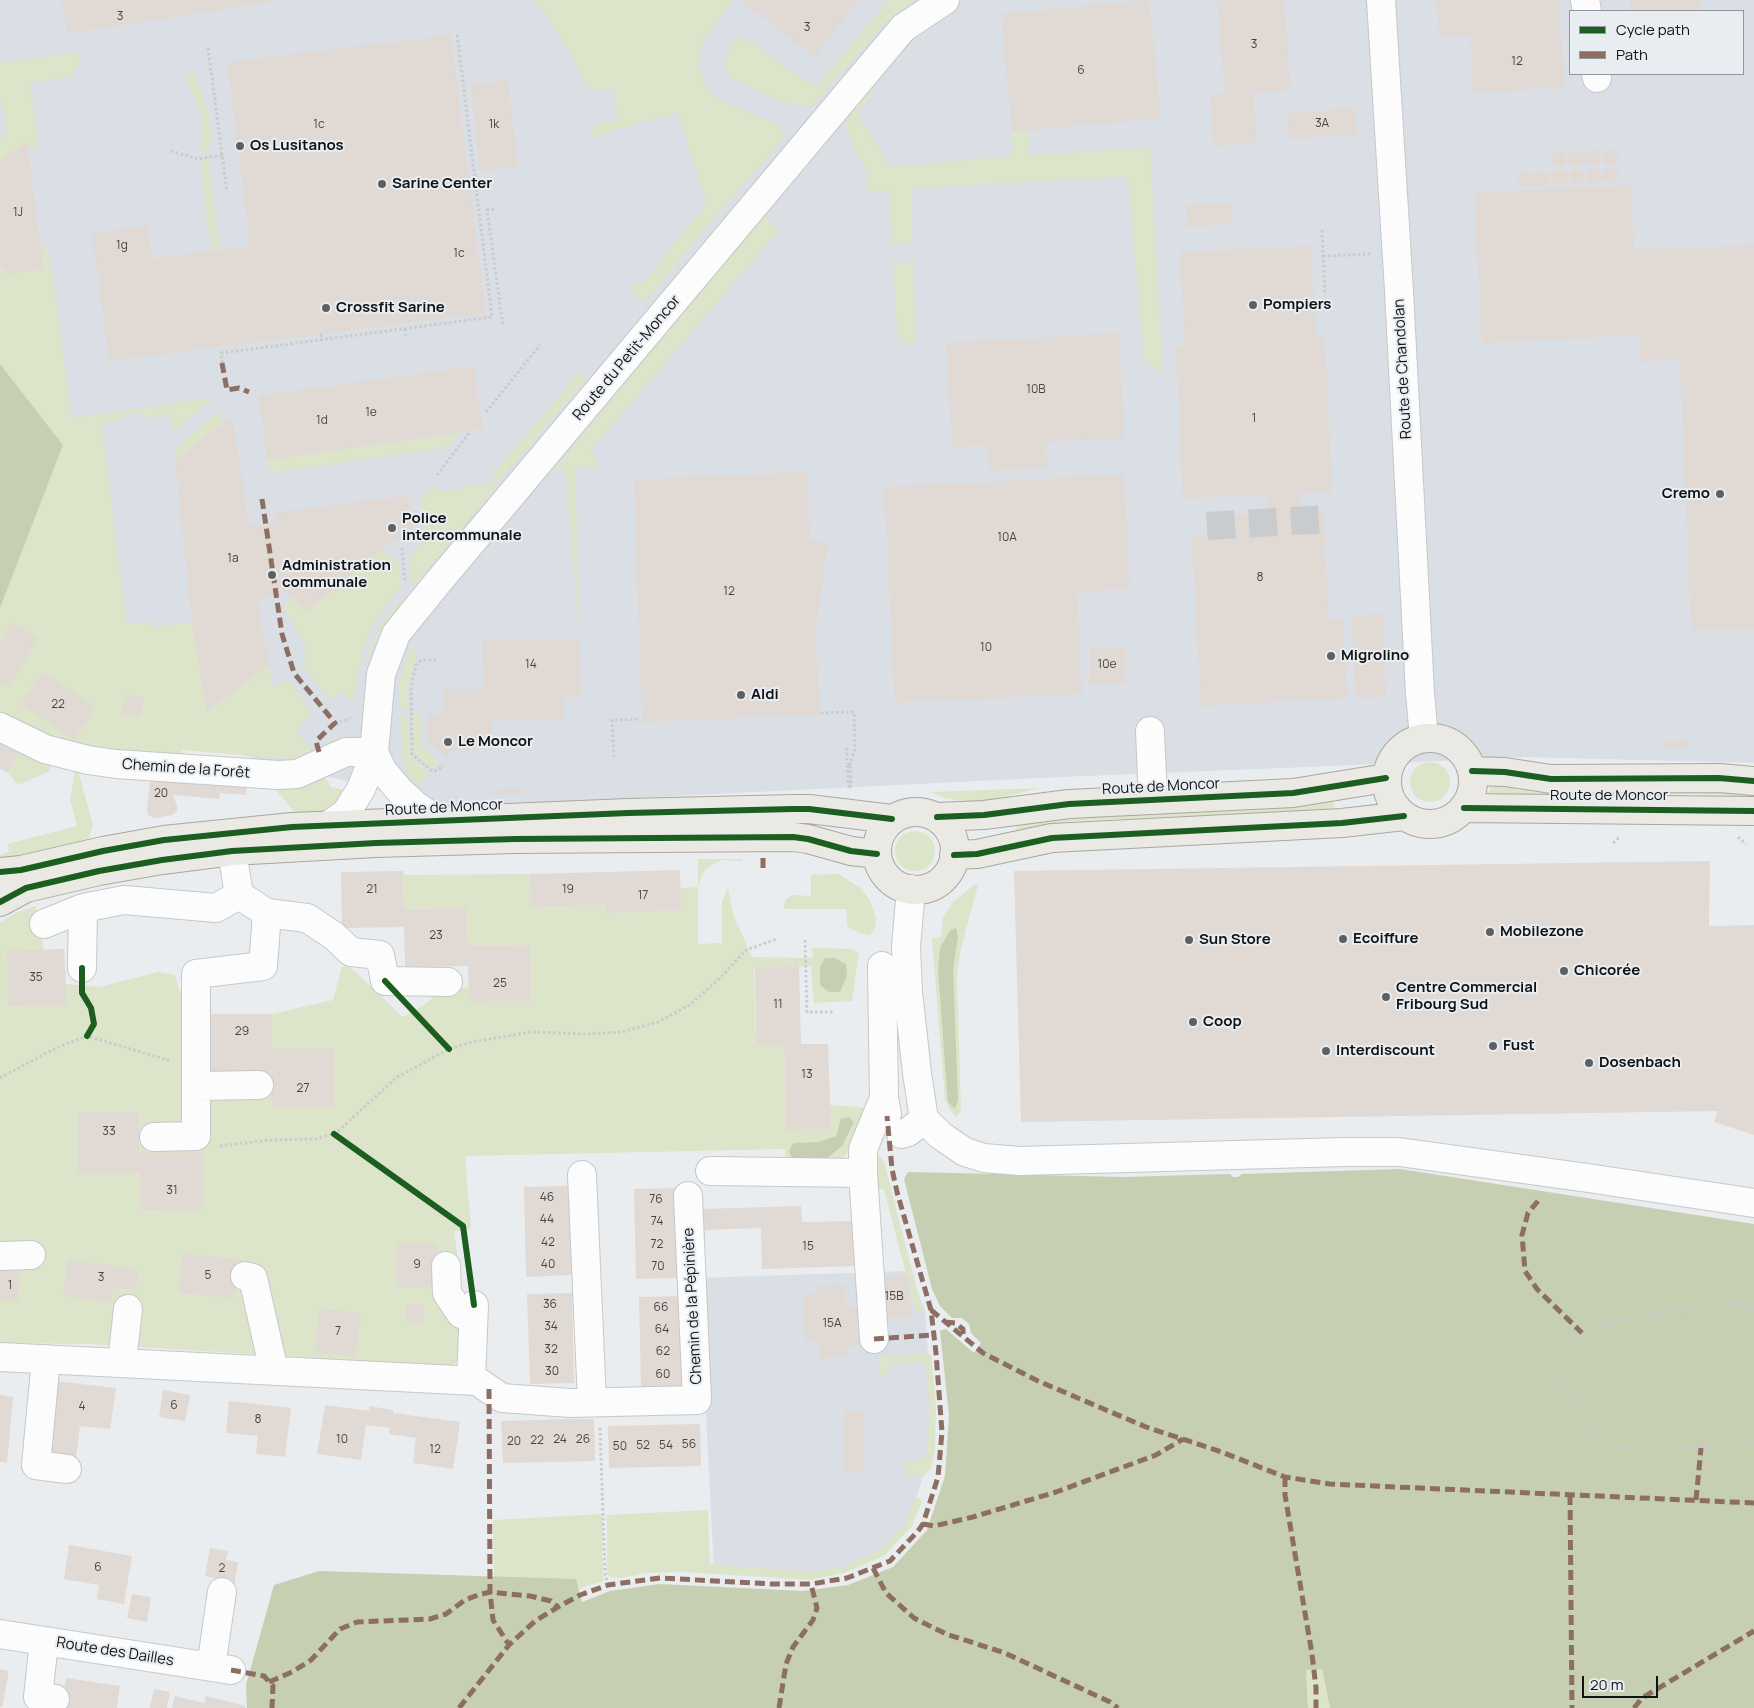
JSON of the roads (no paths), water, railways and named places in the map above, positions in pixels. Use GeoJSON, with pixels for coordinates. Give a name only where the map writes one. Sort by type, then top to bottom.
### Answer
{"type":"FeatureCollection","features":[{"type":"Feature","properties":{"kind":"main road"},"geometry":{"type":"LineString","coordinates":[[1424,738],[1446,741],[1455,746],[1467,758],[1472,771],[1472,794],[1464,808],[1452,818],[1436,824],[1419,823],[1404,816],[1396,809],[1387,787],[1388,766],[1396,754],[1413,741],[1424,738]]}},
{"type":"Feature","properties":{"kind":"main road","name":"Route de Moncor"},"geometry":{"type":"LineString","coordinates":[[1472,771],[1505,772],[1551,778],[1710,778],[1754,781]]}},
{"type":"Feature","properties":{"kind":"main road","name":"Route de Moncor"},"geometry":{"type":"LineString","coordinates":[[937,817],[984,815],[1069,804],[1293,793],[1386,778]]}},
{"type":"Feature","properties":{"kind":"main road","name":"Route de Moncor"},"geometry":{"type":"LineString","coordinates":[[1464,808],[1754,811]]}},
{"type":"Feature","properties":{"kind":"main road","name":"Route de Moncor"},"geometry":{"type":"LineString","coordinates":[[0,872],[21,870],[94,853],[164,840],[228,832],[329,825],[628,813],[793,809],[892,819]]}},
{"type":"Feature","properties":{"kind":"main road"},"geometry":{"type":"LineString","coordinates":[[914,812],[937,817],[950,832],[954,842],[954,855],[950,868],[940,881],[926,888],[911,889],[895,884],[888,878],[879,864],[877,854],[878,842],[883,829],[892,819],[902,814],[914,812]]}},
{"type":"Feature","properties":{"kind":"main road"},"geometry":{"type":"LineString","coordinates":[[954,855],[977,854],[1052,838],[1342,823],[1404,816]]}},
{"type":"Feature","properties":{"kind":"main road","name":"Route de Moncor"},"geometry":{"type":"LineString","coordinates":[[0,902],[26,888],[99,871],[162,860],[232,851],[445,840],[793,837],[808,839],[850,851],[877,854]]}},
{"type":"Feature","properties":{"kind":"street","name":"Route du Petit-Moncor"},"geometry":{"type":"LineString","coordinates":[[329,825],[346,813],[361,789],[374,752],[381,674],[396,634],[903,28],[945,0]]}},
{"type":"Feature","properties":{"kind":"street","name":"Route de Chandolan"},"geometry":{"type":"LineString","coordinates":[[1381,0],[1424,738]]}},
{"type":"Feature","properties":{"kind":"street","name":"Chemin de la Forêt"},"geometry":{"type":"LineString","coordinates":[[0,727],[45,750],[88,760],[116,764],[278,775],[297,774],[346,752],[374,752]]}},
{"type":"Feature","properties":{"kind":"street"},"geometry":{"type":"LineString","coordinates":[[1150,732],[1153,800]]}},
{"type":"Feature","properties":{"kind":"street"},"geometry":{"type":"LineString","coordinates":[[374,752],[382,770],[400,791],[416,806],[438,820]]}},
{"type":"Feature","properties":{"kind":"street"},"geometry":{"type":"LineString","coordinates":[[232,851],[239,895],[267,913],[307,918],[334,936],[351,952],[380,955],[385,981],[448,982]]}},
{"type":"Feature","properties":{"kind":"street"},"geometry":{"type":"LineString","coordinates":[[911,889],[906,946],[908,992],[924,1119],[946,1140],[966,1152],[984,1158],[1019,1161],[1399,1152],[1549,1172],[1754,1203]]}},
{"type":"Feature","properties":{"kind":"street"},"geometry":{"type":"LineString","coordinates":[[44,924],[83,908],[124,900],[216,908],[239,895]]}},
{"type":"Feature","properties":{"kind":"street"},"geometry":{"type":"LineString","coordinates":[[82,968],[83,908]]}},
{"type":"Feature","properties":{"kind":"street"},"geometry":{"type":"LineString","coordinates":[[154,1137],[196,1136],[196,974],[263,966],[267,913]]}},
{"type":"Feature","properties":{"kind":"street"},"geometry":{"type":"LineString","coordinates":[[882,966],[891,1116],[908,1132],[924,1119]]}},
{"type":"Feature","properties":{"kind":"street"},"geometry":{"type":"LineString","coordinates":[[196,1077],[259,1085]]}},
{"type":"Feature","properties":{"kind":"street"},"geometry":{"type":"LineString","coordinates":[[874,1339],[863,1149],[891,1116]]}},
{"type":"Feature","properties":{"kind":"street"},"geometry":{"type":"LineString","coordinates":[[710,1171],[863,1173]]}},
{"type":"Feature","properties":{"kind":"street"},"geometry":{"type":"LineString","coordinates":[[582,1174],[596,1402]]}},
{"type":"Feature","properties":{"kind":"street","name":"Chemin de la Pépinière"},"geometry":{"type":"LineString","coordinates":[[0,1357],[477,1381],[502,1398],[570,1402],[697,1400],[688,1196]]}},
{"type":"Feature","properties":{"kind":"street"},"geometry":{"type":"LineString","coordinates":[[0,1256],[30,1255]]}},
{"type":"Feature","properties":{"kind":"street"},"geometry":{"type":"LineString","coordinates":[[446,1266],[447,1293],[461,1314],[474,1311],[471,1381]]}},
{"type":"Feature","properties":{"kind":"street"},"geometry":{"type":"LineString","coordinates":[[245,1276],[253,1278],[274,1371]]}},
{"type":"Feature","properties":{"kind":"street"},"geometry":{"type":"LineString","coordinates":[[122,1362],[128,1309]]}},
{"type":"Feature","properties":{"kind":"street"},"geometry":{"type":"LineString","coordinates":[[46,1359],[36,1465],[67,1469]]}},
{"type":"Feature","properties":{"kind":"street","name":"Route des Dailles"},"geometry":{"type":"LineString","coordinates":[[0,1634],[221,1668],[222,1592]]}},
{"type":"Feature","properties":{"kind":"street"},"geometry":{"type":"LineString","coordinates":[[44,1642],[38,1697],[55,1699]]}},
{"type":"Feature","properties":{"kind":"tunnel"},"geometry":{"type":"LineString","coordinates":[[1207,526],[1327,519]]}},
{"type":"Feature","properties":{"kind":"place","name":"Os Lusitanos"},"geometry":{"type":"Point","coordinates":[240,146]}},
{"type":"Feature","properties":{"kind":"place","name":"Sarine Center"},"geometry":{"type":"Point","coordinates":[382,184]}},
{"type":"Feature","properties":{"kind":"place","name":"Pompiers"},"geometry":{"type":"Point","coordinates":[1253,305]}},
{"type":"Feature","properties":{"kind":"place","name":"Crossfit Sarine"},"geometry":{"type":"Point","coordinates":[326,308]}},
{"type":"Feature","properties":{"kind":"place","name":"Cremo"},"geometry":{"type":"Point","coordinates":[1720,494]}},
{"type":"Feature","properties":{"kind":"place","name":"Police intercommunale"},"geometry":{"type":"Point","coordinates":[392,528]}},
{"type":"Feature","properties":{"kind":"place","name":"Administration communale"},"geometry":{"type":"Point","coordinates":[272,575]}},
{"type":"Feature","properties":{"kind":"place","name":"Migrolino"},"geometry":{"type":"Point","coordinates":[1331,656]}},
{"type":"Feature","properties":{"kind":"place","name":"Aldi"},"geometry":{"type":"Point","coordinates":[741,695]}},
{"type":"Feature","properties":{"kind":"place","name":"Le Moncor"},"geometry":{"type":"Point","coordinates":[448,742]}},
{"type":"Feature","properties":{"kind":"place","name":"Mobilezone"},"geometry":{"type":"Point","coordinates":[1490,932]}},
{"type":"Feature","properties":{"kind":"place","name":"Ecoiffure"},"geometry":{"type":"Point","coordinates":[1343,939]}},
{"type":"Feature","properties":{"kind":"place","name":"Sun Store"},"geometry":{"type":"Point","coordinates":[1189,940]}},
{"type":"Feature","properties":{"kind":"place","name":"Chicorée"},"geometry":{"type":"Point","coordinates":[1564,971]}},
{"type":"Feature","properties":{"kind":"place","name":"Centre Commercial Fribourg Sud"},"geometry":{"type":"Point","coordinates":[1386,997]}},
{"type":"Feature","properties":{"kind":"place","name":"Coop"},"geometry":{"type":"Point","coordinates":[1193,1022]}},
{"type":"Feature","properties":{"kind":"place","name":"Fust"},"geometry":{"type":"Point","coordinates":[1493,1046]}},
{"type":"Feature","properties":{"kind":"place","name":"Interdiscount"},"geometry":{"type":"Point","coordinates":[1326,1051]}},
{"type":"Feature","properties":{"kind":"place","name":"Dosenbach"},"geometry":{"type":"Point","coordinates":[1589,1063]}}]}
